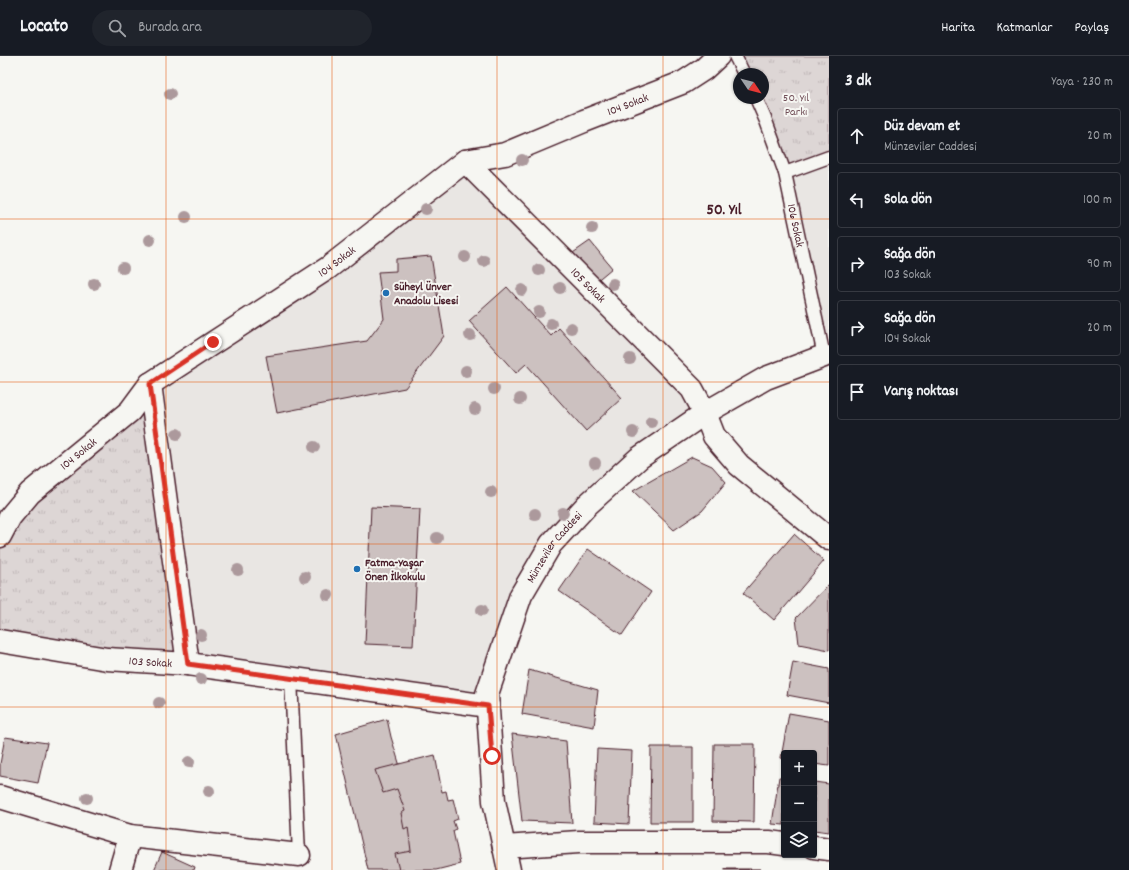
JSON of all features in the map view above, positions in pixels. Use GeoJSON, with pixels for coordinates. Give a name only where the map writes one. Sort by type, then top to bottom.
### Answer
{"type":"FeatureCollection","features":[{"type":"Feature","properties":{"kind":"street","name":"104 Sokak"},"geometry":{"type":"LineString","coordinates":[[0,536],[10,517],[30,493],[130,411],[150,384],[328,268],[465,161],[505,154],[684,82],[704,70],[718,56]]}},
{"type":"Feature","properties":{"kind":"street","name":"105 Sokak"},"geometry":{"type":"LineString","coordinates":[[465,161],[692,388],[705,413],[714,436],[739,465],[829,539]]}},
{"type":"Feature","properties":{"kind":"street","name":"Münzeviler Caddesi"},"geometry":{"type":"LineString","coordinates":[[509,870],[494,801],[487,694],[521,595],[551,544],[587,505],[639,458],[705,413],[766,378],[826,356]]}},
{"type":"Feature","properties":{"kind":"street","name":"103 Sokak"},"geometry":{"type":"LineString","coordinates":[[0,641],[107,659],[188,664],[150,384]]}},
{"type":"Feature","properties":{"kind":"street"},"geometry":{"type":"LineString","coordinates":[[188,664],[488,706]]}},
{"type":"Feature","properties":{"kind":"street"},"geometry":{"type":"LineString","coordinates":[[0,797],[130,836],[300,855]]}},
{"type":"Feature","properties":{"kind":"street"},"geometry":{"type":"LineString","coordinates":[[120,870],[130,836]]}},
{"type":"Feature","properties":{"kind":"street"},"geometry":{"type":"LineString","coordinates":[[504,847],[579,842],[769,842],[781,844]]}},
{"type":"Feature","properties":{"kind":"street"},"geometry":{"type":"LineString","coordinates":[[817,848],[829,849]]}},
{"type":"Feature","properties":{"kind":"lane"},"geometry":{"type":"LineString","coordinates":[[735,56],[741,68]]}},
{"type":"Feature","properties":{"kind":"lane","name":"106 Sokak"},"geometry":{"type":"LineString","coordinates":[[759,104],[785,173],[826,356]]}},
{"type":"Feature","properties":{"kind":"lane"},"geometry":{"type":"LineString","coordinates":[[785,173],[829,157]]}},
{"type":"Feature","properties":{"kind":"lane"},"geometry":{"type":"LineString","coordinates":[[290,678],[300,855]]}},
{"type":"Feature","properties":{"kind":"shaded area"},"geometry":{"type":"Polygon","coordinates":[[[829,157],[829,355],[785,173],[829,157]]]}},
{"type":"Feature","properties":{"kind":"shaded area"},"geometry":{"type":"Polygon","coordinates":[[[465,161],[705,413],[551,544],[487,694],[201,657],[185,642],[150,384],[465,161]]]}},
{"type":"Feature","properties":{"kind":"green space","name":"50. Yıl Parkı"},"geometry":{"type":"Polygon","coordinates":[[[735,56],[829,56],[829,157],[785,173],[758,104],[769,104],[769,68],[741,68],[735,56]]]}},
{"type":"Feature","properties":{"kind":"green space"},"geometry":{"type":"Polygon","coordinates":[[[154,395],[185,642],[201,657],[0,641],[0,536],[10,517],[154,395]]]}},
{"type":"Feature","properties":{"kind":"building"},"geometry":{"type":"Polygon","coordinates":[[[590,241],[612,268],[594,283],[570,255],[590,241]]]}},
{"type":"Feature","properties":{"kind":"building"},"geometry":{"type":"Polygon","coordinates":[[[431,256],[444,336],[405,388],[277,413],[266,356],[367,341],[384,319],[378,272],[396,271],[396,259],[431,256]]]}},
{"type":"Feature","properties":{"kind":"building"},"geometry":{"type":"Polygon","coordinates":[[[507,287],[551,336],[559,328],[622,398],[586,431],[526,364],[516,373],[469,321],[507,287]]]}},
{"type":"Feature","properties":{"kind":"building"},"geometry":{"type":"Polygon","coordinates":[[[692,457],[712,466],[726,482],[702,511],[674,530],[633,491],[692,457]]]}},
{"type":"Feature","properties":{"kind":"building"},"geometry":{"type":"Polygon","coordinates":[[[371,507],[420,509],[413,646],[365,644],[371,507]]]}},
{"type":"Feature","properties":{"kind":"building"},"geometry":{"type":"Polygon","coordinates":[[[794,534],[824,561],[774,620],[743,593],[794,534]]]}},
{"type":"Feature","properties":{"kind":"building"},"geometry":{"type":"Polygon","coordinates":[[[588,549],[651,592],[622,635],[559,591],[588,549]]]}},
{"type":"Feature","properties":{"kind":"building"},"geometry":{"type":"Polygon","coordinates":[[[829,584],[829,650],[799,644],[796,618],[829,584]]]}},
{"type":"Feature","properties":{"kind":"building"},"geometry":{"type":"Polygon","coordinates":[[[793,662],[829,669],[829,703],[787,695],[793,662]]]}},
{"type":"Feature","properties":{"kind":"building"},"geometry":{"type":"Polygon","coordinates":[[[529,670],[598,690],[594,727],[522,714],[529,670]]]}},
{"type":"Feature","properties":{"kind":"building"},"geometry":{"type":"Polygon","coordinates":[[[789,713],[829,720],[829,766],[817,764],[817,750],[782,750],[789,713]]]}},
{"type":"Feature","properties":{"kind":"building"},"geometry":{"type":"Polygon","coordinates":[[[387,719],[391,737],[432,870],[368,870],[336,734],[387,719]]]}},
{"type":"Feature","properties":{"kind":"building"},"geometry":{"type":"Polygon","coordinates":[[[512,734],[566,741],[572,823],[522,821],[512,734]]]}},
{"type":"Feature","properties":{"kind":"building"},"geometry":{"type":"Polygon","coordinates":[[[5,737],[47,743],[38,783],[0,776],[0,764],[5,737]]]}},
{"type":"Feature","properties":{"kind":"building"},"geometry":{"type":"Polygon","coordinates":[[[714,744],[755,744],[754,822],[713,821],[714,744]]]}},
{"type":"Feature","properties":{"kind":"building"},"geometry":{"type":"Polygon","coordinates":[[[651,747],[693,747],[693,822],[650,822],[651,747]]]}},
{"type":"Feature","properties":{"kind":"building"},"geometry":{"type":"Polygon","coordinates":[[[597,749],[632,751],[629,824],[594,822],[597,749]]]}},
{"type":"Feature","properties":{"kind":"building"},"geometry":{"type":"Polygon","coordinates":[[[435,755],[442,792],[446,791],[448,800],[453,799],[458,819],[453,821],[456,829],[453,831],[460,864],[436,870],[399,870],[395,854],[411,851],[408,827],[404,829],[401,813],[405,811],[397,789],[383,793],[375,770],[435,755]]]}},
{"type":"Feature","properties":{"kind":"building"},"geometry":{"type":"Polygon","coordinates":[[[779,777],[781,777],[781,825],[772,824],[779,777]]]}},
{"type":"Feature","properties":{"kind":"building"},"geometry":{"type":"Polygon","coordinates":[[[817,782],[829,784],[829,832],[817,830],[817,782]]]}},
{"type":"Feature","properties":{"kind":"building"},"geometry":{"type":"Polygon","coordinates":[[[162,852],[195,867],[194,870],[154,870],[162,852]]]}},
{"type":"Feature","properties":{"kind":"building"},"geometry":{"type":"Polygon","coordinates":[[[760,869],[760,870],[725,870],[760,869]]]}},
{"type":"Feature","properties":{"kind":"place","name":"Süheyl Ünver Anadolu Lisesi"},"geometry":{"type":"Point","coordinates":[386,293]}},
{"type":"Feature","properties":{"kind":"place","name":"Fatma-Yaşar Önen İlkokulu"},"geometry":{"type":"Point","coordinates":[357,569]}},
{"type":"Feature","properties":{"kind":"district","name":"50. Yıl"},"geometry":{"type":"Point","coordinates":[724,208]}},
{"type":"Feature","properties":{"kind":"route"},"geometry":{"type":"LineString","coordinates":[[213,342],[150,384],[188,664],[488,706],[492,756]]}}]}
